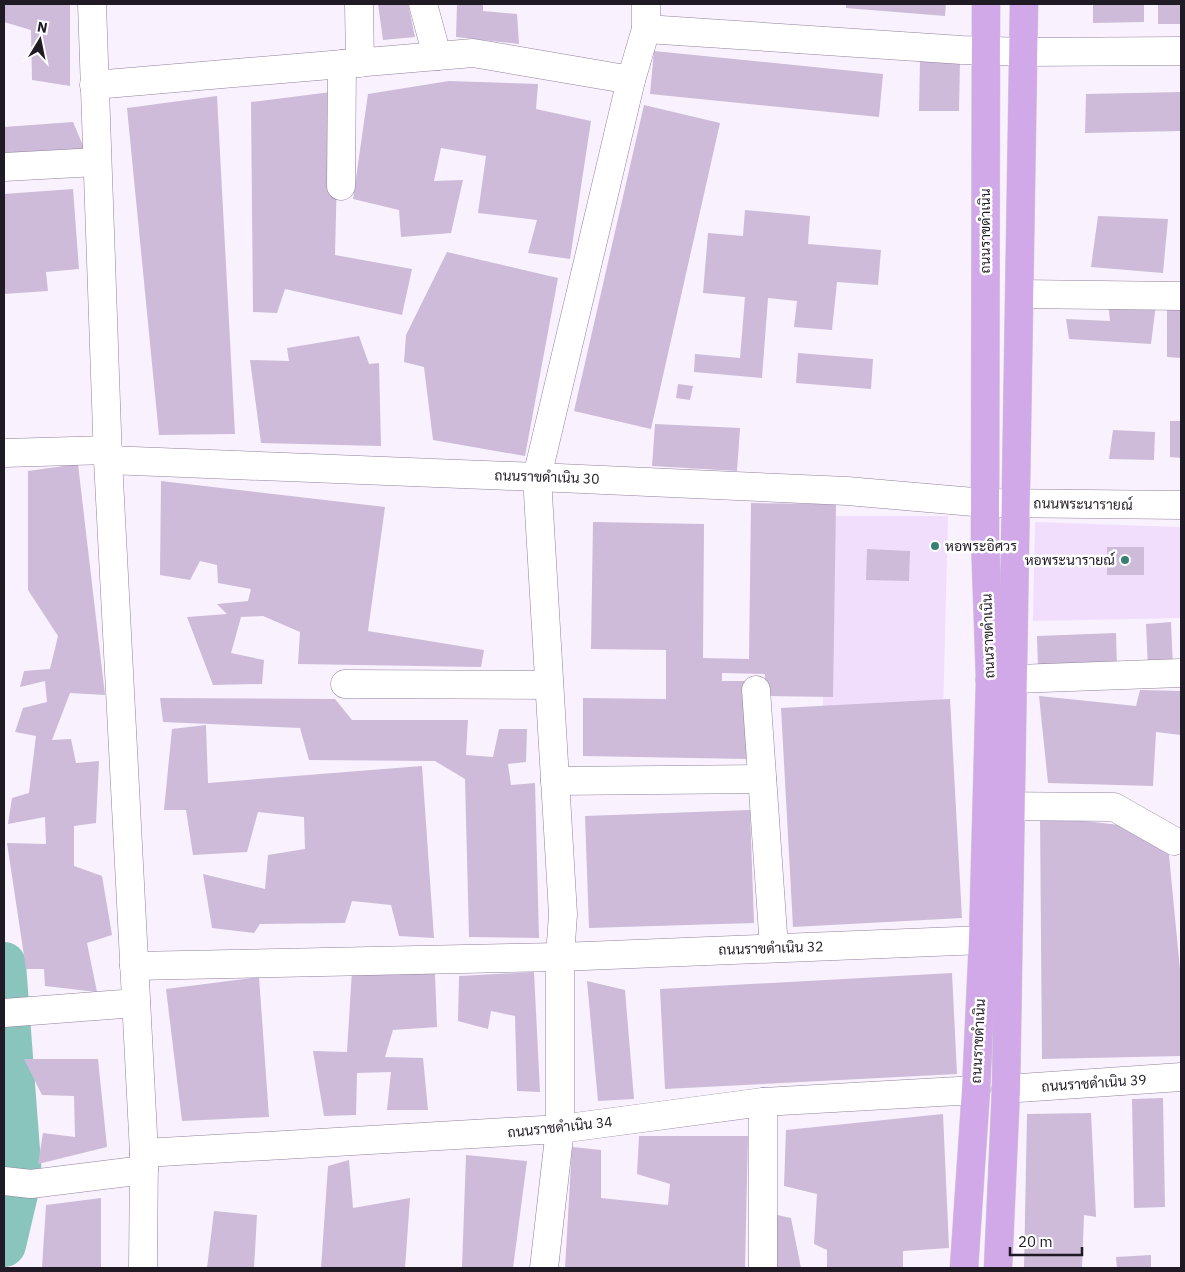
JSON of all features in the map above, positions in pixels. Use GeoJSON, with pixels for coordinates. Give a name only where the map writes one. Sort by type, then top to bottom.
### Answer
{"type":"FeatureCollection","features":[{"type":"Feature","properties":{"kind":"main road","name":"ถนนราขดำเนิน"},"geometry":{"type":"LineString","coordinates":[[986,4],[984,537],[1002,680]]}},
{"type":"Feature","properties":{"kind":"main road","name":"ถนนราขดำเนิน"},"geometry":{"type":"LineString","coordinates":[[998,1268],[1006,1088],[999,806],[1002,680],[1016,504],[1024,4]]}},
{"type":"Feature","properties":{"kind":"main road","name":"ถนนราขดำเนิน"},"geometry":{"type":"LineString","coordinates":[[964,1268],[976,1090],[983,940],[999,806]]}},
{"type":"Feature","properties":{"kind":"main road"},"geometry":{"type":"LineString","coordinates":[[976,1090],[1006,1088]]}},
{"type":"Feature","properties":{"kind":"street"},"geometry":{"type":"LineString","coordinates":[[92,4],[108,455],[144,1162],[142,1268]]}},
{"type":"Feature","properties":{"kind":"street"},"geometry":{"type":"LineString","coordinates":[[341,186],[351,63],[359,4]]}},
{"type":"Feature","properties":{"kind":"street"},"geometry":{"type":"LineString","coordinates":[[423,4],[437,56]]}},
{"type":"Feature","properties":{"kind":"street"},"geometry":{"type":"LineString","coordinates":[[544,1268],[560,1129],[560,956],[563,914],[537,477],[646,16],[985,51],[1181,52]]}},
{"type":"Feature","properties":{"kind":"street"},"geometry":{"type":"LineString","coordinates":[[94,85],[474,53],[631,80]]}},
{"type":"Feature","properties":{"kind":"street"},"geometry":{"type":"LineString","coordinates":[[4,168],[97,162]]}},
{"type":"Feature","properties":{"kind":"street"},"geometry":{"type":"LineString","coordinates":[[1020,294],[1181,296]]}},
{"type":"Feature","properties":{"kind":"street","name":"ถนนราขดำเนิน 30"},"geometry":{"type":"LineString","coordinates":[[4,453],[108,455],[847,491],[985,503]]}},
{"type":"Feature","properties":{"kind":"street","name":"ถนนพระนารายณ์"},"geometry":{"type":"LineString","coordinates":[[985,503],[1181,505]]}},
{"type":"Feature","properties":{"kind":"street"},"geometry":{"type":"LineString","coordinates":[[1002,680],[1181,673]]}},
{"type":"Feature","properties":{"kind":"street"},"geometry":{"type":"LineString","coordinates":[[345,684],[549,685]]}},
{"type":"Feature","properties":{"kind":"street"},"geometry":{"type":"LineString","coordinates":[[756,690],[774,948]]}},
{"type":"Feature","properties":{"kind":"street"},"geometry":{"type":"LineString","coordinates":[[555,781],[762,779]]}},
{"type":"Feature","properties":{"kind":"street"},"geometry":{"type":"LineString","coordinates":[[999,806],[1114,807],[1174,841]]}},
{"type":"Feature","properties":{"kind":"street","name":"ถนนราขดำเนิน 32"},"geometry":{"type":"LineString","coordinates":[[134,966],[560,956],[983,940]]}},
{"type":"Feature","properties":{"kind":"street"},"geometry":{"type":"LineString","coordinates":[[4,1013],[136,1003]]}},
{"type":"Feature","properties":{"kind":"street","name":"ถนนราชดำเนิน 39"},"geometry":{"type":"LineString","coordinates":[[1006,1088],[1181,1077]]}},
{"type":"Feature","properties":{"kind":"street","name":"ถนนราชดำเนิน 34"},"geometry":{"type":"LineString","coordinates":[[4,1181],[31,1184],[144,1162],[560,1129],[763,1102],[976,1090]]}},
{"type":"Feature","properties":{"kind":"street"},"geometry":{"type":"LineString","coordinates":[[763,1102],[763,1268]]}},
{"type":"Feature","properties":{"kind":"shaded area"},"geometry":{"type":"Polygon","coordinates":[[[825,516],[948,516],[943,715],[823,713],[825,516]]]}},
{"type":"Feature","properties":{"kind":"shaded area"},"geometry":{"type":"Polygon","coordinates":[[[1035,522],[1181,527],[1181,618],[1033,621],[1035,522]]]}},
{"type":"Feature","properties":{"kind":"building"},"geometry":{"type":"Polygon","coordinates":[[[4,4],[70,4],[70,86],[32,80],[31,30],[4,22],[4,4]]]}},
{"type":"Feature","properties":{"kind":"building"},"geometry":{"type":"Polygon","coordinates":[[[378,4],[408,4],[415,37],[383,40],[378,4]]]}},
{"type":"Feature","properties":{"kind":"building"},"geometry":{"type":"Polygon","coordinates":[[[457,4],[483,4],[483,11],[517,14],[519,44],[456,37],[457,4]]]}},
{"type":"Feature","properties":{"kind":"building"},"geometry":{"type":"Polygon","coordinates":[[[846,4],[946,4],[945,16],[846,8],[846,4]]]}},
{"type":"Feature","properties":{"kind":"building"},"geometry":{"type":"Polygon","coordinates":[[[1093,4],[1144,4],[1144,22],[1093,23],[1093,4]]]}},
{"type":"Feature","properties":{"kind":"building"},"geometry":{"type":"Polygon","coordinates":[[[1158,4],[1181,4],[1181,24],[1158,24],[1158,4]]]}},
{"type":"Feature","properties":{"kind":"building"},"geometry":{"type":"Polygon","coordinates":[[[654,51],[883,74],[879,117],[650,94],[654,51]]]}},
{"type":"Feature","properties":{"kind":"building"},"geometry":{"type":"Polygon","coordinates":[[[920,60],[960,61],[959,111],[919,111],[920,60]]]}},
{"type":"Feature","properties":{"kind":"building"},"geometry":{"type":"Polygon","coordinates":[[[449,81],[538,84],[536,109],[591,121],[570,259],[528,253],[537,220],[478,213],[486,156],[441,148],[434,181],[463,180],[451,233],[401,237],[399,210],[353,199],[368,94],[449,81]]]}},
{"type":"Feature","properties":{"kind":"building"},"geometry":{"type":"Polygon","coordinates":[[[339,91],[335,255],[412,269],[402,315],[285,289],[277,313],[253,312],[251,102],[339,91]]]}},
{"type":"Feature","properties":{"kind":"building"},"geometry":{"type":"Polygon","coordinates":[[[1181,92],[1181,131],[1085,133],[1086,94],[1181,92]]]}},
{"type":"Feature","properties":{"kind":"building"},"geometry":{"type":"Polygon","coordinates":[[[217,96],[235,434],[159,435],[127,108],[217,96]]]}},
{"type":"Feature","properties":{"kind":"building"},"geometry":{"type":"Polygon","coordinates":[[[644,105],[720,123],[651,429],[574,411],[644,105]]]}},
{"type":"Feature","properties":{"kind":"building"},"geometry":{"type":"Polygon","coordinates":[[[73,122],[87,155],[4,161],[4,127],[73,122]]]}},
{"type":"Feature","properties":{"kind":"building"},"geometry":{"type":"Polygon","coordinates":[[[73,189],[79,269],[46,272],[48,291],[4,294],[4,194],[73,189]]]}},
{"type":"Feature","properties":{"kind":"building"},"geometry":{"type":"Polygon","coordinates":[[[745,210],[810,216],[808,244],[881,250],[878,285],[837,282],[832,330],[794,327],[797,301],[768,298],[762,378],[694,372],[695,354],[740,358],[745,297],[703,293],[708,233],[743,236],[745,210]]]}},
{"type":"Feature","properties":{"kind":"building"},"geometry":{"type":"Polygon","coordinates":[[[1098,216],[1168,219],[1163,273],[1091,267],[1098,216]]]}},
{"type":"Feature","properties":{"kind":"building"},"geometry":{"type":"Polygon","coordinates":[[[447,252],[558,278],[525,456],[433,440],[424,367],[404,362],[406,335],[447,252]]]}},
{"type":"Feature","properties":{"kind":"building"},"geometry":{"type":"Polygon","coordinates":[[[1108,302],[1156,304],[1151,344],[1069,339],[1066,319],[1110,321],[1108,302]]]}},
{"type":"Feature","properties":{"kind":"building"},"geometry":{"type":"Polygon","coordinates":[[[1167,308],[1181,308],[1181,358],[1167,357],[1167,308]]]}},
{"type":"Feature","properties":{"kind":"building"},"geometry":{"type":"Polygon","coordinates":[[[359,336],[369,364],[379,363],[381,446],[261,443],[250,360],[289,361],[287,348],[359,336]]]}},
{"type":"Feature","properties":{"kind":"building"},"geometry":{"type":"Polygon","coordinates":[[[798,353],[873,359],[871,389],[796,383],[798,353]]]}},
{"type":"Feature","properties":{"kind":"building"},"geometry":{"type":"Polygon","coordinates":[[[678,384],[693,386],[690,400],[676,398],[678,384]]]}},
{"type":"Feature","properties":{"kind":"building"},"geometry":{"type":"Polygon","coordinates":[[[1170,421],[1181,421],[1181,458],[1170,457],[1170,421]]]}},
{"type":"Feature","properties":{"kind":"building"},"geometry":{"type":"Polygon","coordinates":[[[655,424],[740,428],[737,471],[652,466],[655,424]]]}},
{"type":"Feature","properties":{"kind":"building"},"geometry":{"type":"Polygon","coordinates":[[[1113,430],[1155,432],[1154,460],[1109,459],[1113,430]]]}},
{"type":"Feature","properties":{"kind":"building"},"geometry":{"type":"Polygon","coordinates":[[[78,464],[105,695],[70,693],[52,740],[71,739],[76,763],[99,761],[96,823],[74,826],[74,866],[102,876],[112,935],[87,943],[97,992],[45,986],[44,969],[26,969],[7,843],[46,844],[45,817],[8,824],[12,798],[29,793],[36,736],[15,732],[23,708],[47,702],[45,681],[20,687],[24,671],[50,669],[58,636],[28,590],[28,471],[78,464]]]}},
{"type":"Feature","properties":{"kind":"building"},"geometry":{"type":"Polygon","coordinates":[[[161,481],[385,507],[368,631],[484,650],[481,667],[298,664],[300,632],[263,616],[241,617],[231,653],[264,660],[262,684],[213,685],[187,617],[227,614],[217,604],[248,601],[251,589],[218,583],[217,565],[200,561],[190,580],[160,575],[161,481]]]}},
{"type":"Feature","properties":{"kind":"building"},"geometry":{"type":"Polygon","coordinates":[[[751,503],[836,504],[833,697],[764,696],[765,674],[722,673],[722,681],[748,681],[747,759],[583,756],[583,698],[666,699],[666,650],[591,649],[593,522],[704,524],[703,658],[749,659],[751,503]]]}},
{"type":"Feature","properties":{"kind":"building"},"geometry":{"type":"Polygon","coordinates":[[[1107,547],[1144,547],[1144,575],[1107,575],[1107,547]]]}},
{"type":"Feature","properties":{"kind":"building"},"geometry":{"type":"Polygon","coordinates":[[[867,549],[910,551],[909,581],[866,580],[867,549]]]}},
{"type":"Feature","properties":{"kind":"building"},"geometry":{"type":"Polygon","coordinates":[[[1171,622],[1173,668],[1148,669],[1146,624],[1171,622]]]}},
{"type":"Feature","properties":{"kind":"building"},"geometry":{"type":"Polygon","coordinates":[[[1116,633],[1117,667],[1038,669],[1037,636],[1116,633]]]}},
{"type":"Feature","properties":{"kind":"building"},"geometry":{"type":"Polygon","coordinates":[[[1140,690],[1181,691],[1181,735],[1156,732],[1153,786],[1048,783],[1039,696],[1136,706],[1140,690]]]}},
{"type":"Feature","properties":{"kind":"building"},"geometry":{"type":"Polygon","coordinates":[[[160,698],[335,699],[352,720],[468,720],[466,755],[493,757],[499,729],[527,729],[526,762],[508,764],[511,785],[535,783],[539,938],[469,937],[465,779],[435,761],[309,760],[300,728],[163,722],[160,698]]]}},
{"type":"Feature","properties":{"kind":"building"},"geometry":{"type":"Polygon","coordinates":[[[950,699],[962,918],[793,927],[781,708],[950,699]]]}},
{"type":"Feature","properties":{"kind":"building"},"geometry":{"type":"Polygon","coordinates":[[[206,725],[208,783],[422,766],[434,938],[399,936],[391,905],[352,901],[345,923],[260,924],[254,933],[212,928],[203,874],[265,889],[268,855],[305,849],[304,817],[258,812],[247,852],[193,855],[186,810],[164,810],[172,729],[206,725]]]}},
{"type":"Feature","properties":{"kind":"building"},"geometry":{"type":"Polygon","coordinates":[[[750,810],[754,923],[589,928],[585,816],[750,810]]]}},
{"type":"Feature","properties":{"kind":"building"},"geometry":{"type":"Polygon","coordinates":[[[1040,816],[1137,827],[1168,845],[1181,980],[1181,1056],[1042,1059],[1040,816]]]}},
{"type":"Feature","properties":{"kind":"building"},"geometry":{"type":"Polygon","coordinates":[[[352,970],[435,974],[437,1027],[393,1030],[385,1057],[423,1058],[428,1110],[387,1110],[391,1072],[357,1073],[356,1115],[324,1116],[313,1051],[347,1052],[352,970]]]}},
{"type":"Feature","properties":{"kind":"building"},"geometry":{"type":"Polygon","coordinates":[[[534,972],[540,1092],[517,1091],[515,1016],[491,1011],[488,1029],[458,1021],[459,976],[534,972]]]}},
{"type":"Feature","properties":{"kind":"building"},"geometry":{"type":"Polygon","coordinates":[[[952,973],[957,1074],[665,1089],[660,989],[952,973]]]}},
{"type":"Feature","properties":{"kind":"building"},"geometry":{"type":"Polygon","coordinates":[[[259,977],[269,1117],[182,1121],[166,989],[259,977]]]}},
{"type":"Feature","properties":{"kind":"building"},"geometry":{"type":"Polygon","coordinates":[[[587,981],[625,990],[634,1099],[598,1101],[587,981]]]}},
{"type":"Feature","properties":{"kind":"building"},"geometry":{"type":"Polygon","coordinates":[[[24,1059],[98,1059],[107,1147],[38,1164],[43,1133],[75,1137],[74,1096],[42,1095],[24,1059]]]}},
{"type":"Feature","properties":{"kind":"building"},"geometry":{"type":"Polygon","coordinates":[[[1163,1098],[1165,1207],[1134,1208],[1132,1099],[1163,1098]]]}},
{"type":"Feature","properties":{"kind":"building"},"geometry":{"type":"Polygon","coordinates":[[[1091,1113],[1096,1217],[1084,1215],[1082,1268],[1024,1268],[1027,1114],[1091,1113]]]}},
{"type":"Feature","properties":{"kind":"building"},"geometry":{"type":"Polygon","coordinates":[[[943,1114],[949,1248],[903,1251],[903,1268],[827,1268],[827,1250],[814,1244],[817,1194],[784,1186],[786,1130],[943,1114]]]}},
{"type":"Feature","properties":{"kind":"building"},"geometry":{"type":"Polygon","coordinates":[[[639,1136],[748,1136],[745,1268],[565,1268],[572,1147],[601,1150],[601,1198],[668,1205],[670,1184],[637,1174],[639,1136]]]}},
{"type":"Feature","properties":{"kind":"building"},"geometry":{"type":"Polygon","coordinates":[[[466,1155],[527,1161],[513,1268],[462,1268],[466,1155]]]}},
{"type":"Feature","properties":{"kind":"building"},"geometry":{"type":"Polygon","coordinates":[[[349,1160],[353,1208],[410,1198],[405,1268],[321,1268],[328,1166],[349,1160]]]}},
{"type":"Feature","properties":{"kind":"building"},"geometry":{"type":"Polygon","coordinates":[[[101,1198],[101,1268],[42,1268],[46,1205],[101,1198]]]}},
{"type":"Feature","properties":{"kind":"building"},"geometry":{"type":"Polygon","coordinates":[[[214,1211],[257,1215],[254,1268],[207,1268],[214,1211]]]}},
{"type":"Feature","properties":{"kind":"building"},"geometry":{"type":"Polygon","coordinates":[[[773,1214],[791,1218],[801,1268],[772,1268],[773,1214]]]}},
{"type":"Feature","properties":{"kind":"building"},"geometry":{"type":"Polygon","coordinates":[[[1151,1255],[1151,1268],[1117,1268],[1116,1257],[1151,1255]]]}},
{"type":"Feature","properties":{"kind":"waterway"},"geometry":{"type":"LineString","coordinates":[[4,964],[20,1177],[4,1245]]}},
{"type":"Feature","properties":{"kind":"place","name":"หอพระอิศวร"},"geometry":{"type":"Point","coordinates":[935,546]}},
{"type":"Feature","properties":{"kind":"place","name":"หอพระนารายณ์"},"geometry":{"type":"Point","coordinates":[1125,560]}}]}
